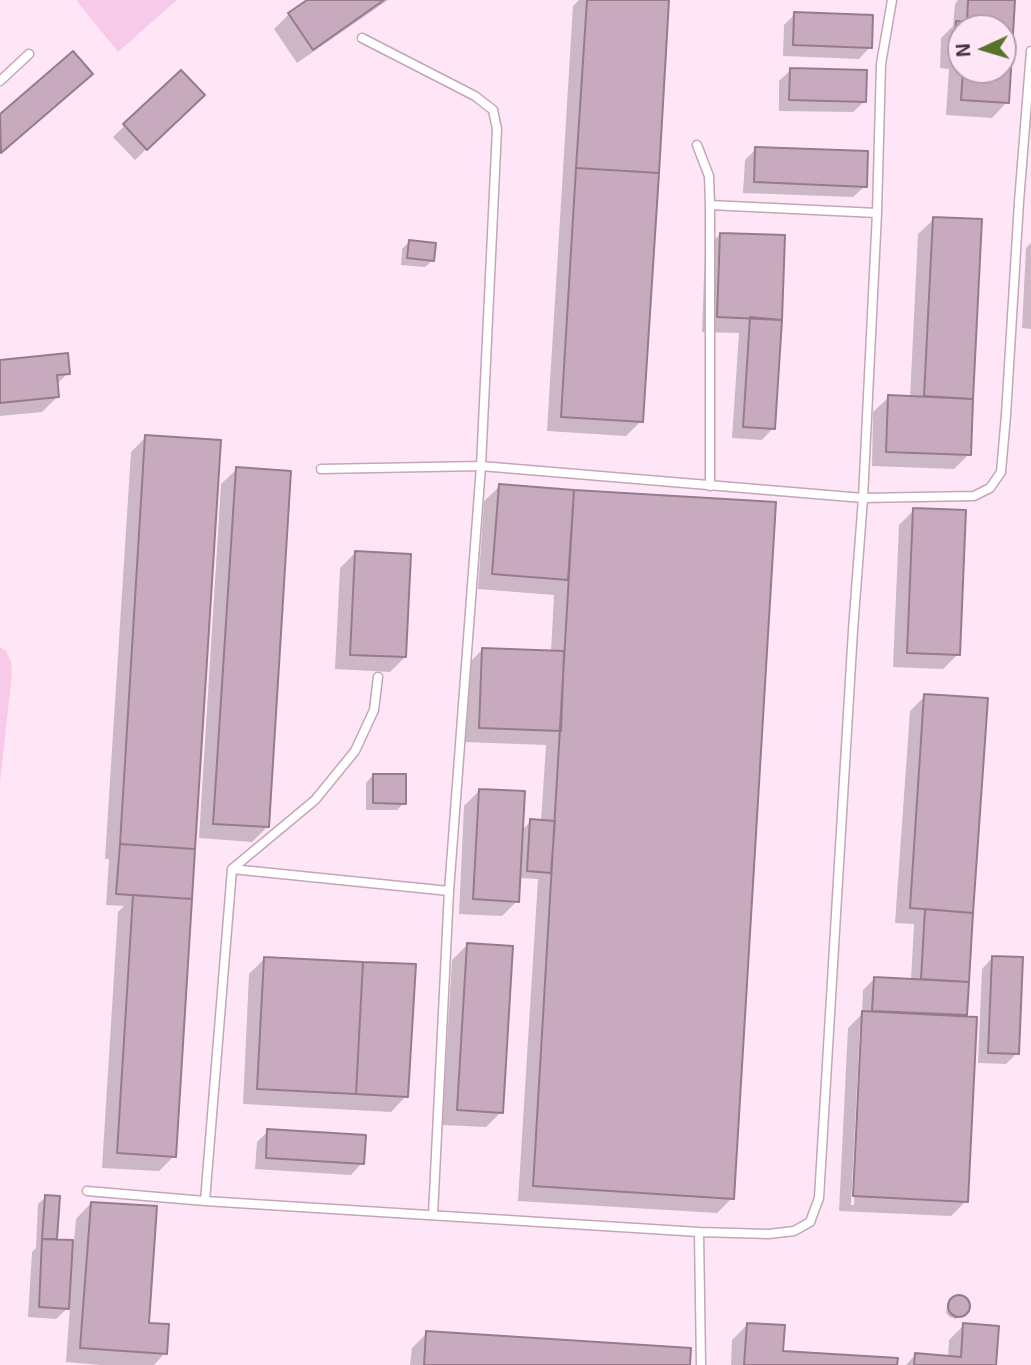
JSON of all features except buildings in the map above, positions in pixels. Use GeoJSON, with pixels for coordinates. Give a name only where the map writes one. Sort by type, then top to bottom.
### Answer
{"type":"FeatureCollection","features":[{"type":"Feature","properties":{"kind":"lane"},"geometry":{"type":"LineString","coordinates":[[87,1191],[699,1232],[769,1234],[794,1231],[810,1222],[819,1198],[863,498],[877,212],[881,64],[892,0]]}},
{"type":"Feature","properties":{"kind":"lane"},"geometry":{"type":"LineString","coordinates":[[362,38],[475,96],[493,110],[497,129],[481,467],[449,891],[433,1215]]}},
{"type":"Feature","properties":{"kind":"lane"},"geometry":{"type":"LineString","coordinates":[[321,469],[481,467],[863,498],[974,496],[990,488],[1001,472],[1031,51]]}},
{"type":"Feature","properties":{"kind":"lane"},"geometry":{"type":"LineString","coordinates":[[0,81],[29,54]]}},
{"type":"Feature","properties":{"kind":"lane"},"geometry":{"type":"LineString","coordinates":[[697,145],[709,176],[710,486]]}},
{"type":"Feature","properties":{"kind":"lane"},"geometry":{"type":"LineString","coordinates":[[1019,202],[1031,202]]}},
{"type":"Feature","properties":{"kind":"lane"},"geometry":{"type":"LineString","coordinates":[[710,205],[877,212]]}},
{"type":"Feature","properties":{"kind":"lane"},"geometry":{"type":"LineString","coordinates":[[205,1201],[232,869],[315,800],[355,751],[374,710],[378,677]]}},
{"type":"Feature","properties":{"kind":"lane"},"geometry":{"type":"LineString","coordinates":[[232,869],[449,891]]}},
{"type":"Feature","properties":{"kind":"lane"},"geometry":{"type":"LineString","coordinates":[[699,1232],[701,1365]]}},
{"type":"Feature","properties":{"kind":"shaded area"},"geometry":{"type":"Polygon","coordinates":[[[76,0],[177,0],[118,52],[76,0]]]}},
{"type":"Feature","properties":{"kind":"shaded area"},"geometry":{"type":"Polygon","coordinates":[[[0,647],[6,651],[11,662],[12,674],[0,783],[0,647]]]}}]}
